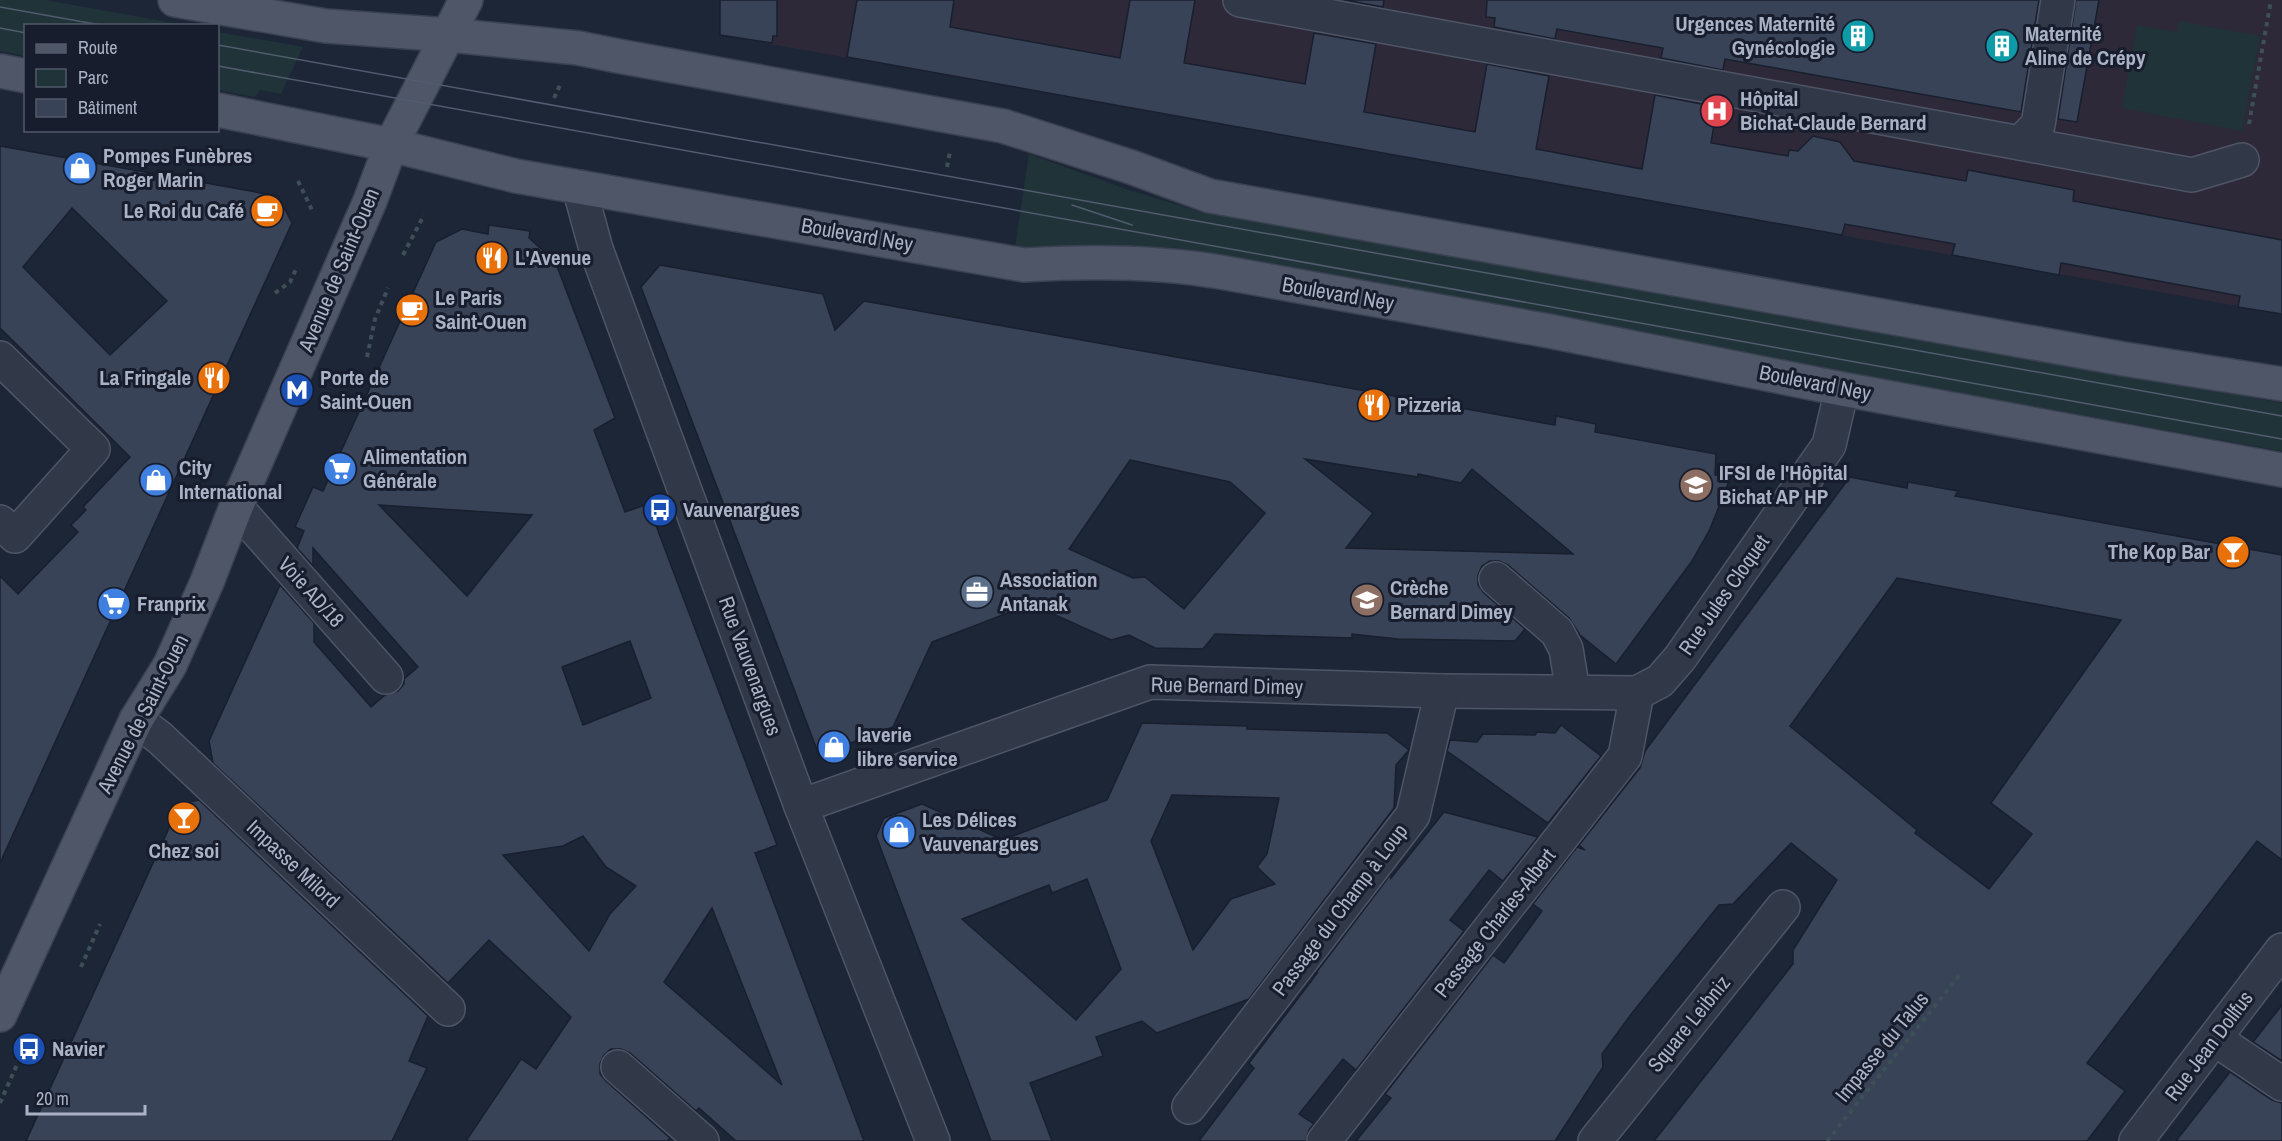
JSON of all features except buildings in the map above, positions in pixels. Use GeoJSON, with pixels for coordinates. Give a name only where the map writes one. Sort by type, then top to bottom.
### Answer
{"type":"FeatureCollection","features":[{"type":"Feature","properties":{"kind":"main road"},"geometry":{"type":"LineString","coordinates":[[175,0],[326,26],[449,34],[578,48],[1003,126],[1131,167],[1210,196],[2101,355],[2282,384]]}},
{"type":"Feature","properties":{"kind":"main road","name":"Avenue de Saint-Ouen"},"geometry":{"type":"LineString","coordinates":[[0,1015],[8,977],[136,720],[170,665],[207,582],[236,507],[370,201],[391,145],[466,0]]}},
{"type":"Feature","properties":{"kind":"main road"},"geometry":{"type":"LineString","coordinates":[[0,71],[24,76]]}},
{"type":"Feature","properties":{"kind":"main road","name":"Boulevard Ney"},"geometry":{"type":"LineString","coordinates":[[219,110],[391,145],[516,176],[1024,265],[1081,261],[1179,266],[1549,331],[1842,389],[2282,470]]}},
{"type":"Feature","properties":{"kind":"street"},"geometry":{"type":"LineString","coordinates":[[1240,0],[2192,175],[2242,160]]}},
{"type":"Feature","properties":{"kind":"street"},"geometry":{"type":"LineString","coordinates":[[2020,143],[2038,124],[2058,0]]}},
{"type":"Feature","properties":{"kind":"street","name":"Rue Vauvenargues"},"geometry":{"type":"LineString","coordinates":[[579,187],[596,249],[801,806],[933,1141]]}},
{"type":"Feature","properties":{"kind":"street"},"geometry":{"type":"LineString","coordinates":[[0,358],[93,449],[15,536],[0,522]]}},
{"type":"Feature","properties":{"kind":"street","name":"Rue Jules Cloquet"},"geometry":{"type":"LineString","coordinates":[[1637,693],[1660,681],[1680,658],[1829,445],[1842,389]]}},
{"type":"Feature","properties":{"kind":"street","name":"Voie AD/18"},"geometry":{"type":"LineString","coordinates":[[236,507],[386,677]]}},
{"type":"Feature","properties":{"kind":"street"},"geometry":{"type":"LineString","coordinates":[[1496,579],[1557,632],[1566,649],[1573,692]]}},
{"type":"Feature","properties":{"kind":"street","name":"Rue Bernard Dimey"},"geometry":{"type":"LineString","coordinates":[[801,806],[1150,682],[1442,691],[1637,693]]}},
{"type":"Feature","properties":{"kind":"street","name":"Passage du Champ à Loup"},"geometry":{"type":"LineString","coordinates":[[1189,1107],[1413,815],[1442,691]]}},
{"type":"Feature","properties":{"kind":"street","name":"Passage Charles-Albert"},"geometry":{"type":"LineString","coordinates":[[1324,1141],[1625,756],[1637,693]]}},
{"type":"Feature","properties":{"kind":"street","name":"Impasse Milord"},"geometry":{"type":"LineString","coordinates":[[136,720],[167,745],[448,1010]]}},
{"type":"Feature","properties":{"kind":"street","name":"Square Leibniz"},"geometry":{"type":"LineString","coordinates":[[1596,1141],[1783,907]]}},
{"type":"Feature","properties":{"kind":"street","name":"Rue Jean Dollfus"},"geometry":{"type":"LineString","coordinates":[[2136,1141],[2282,950]]}},
{"type":"Feature","properties":{"kind":"street"},"geometry":{"type":"LineString","coordinates":[[2215,1039],[2282,1084]]}},
{"type":"Feature","properties":{"kind":"street"},"geometry":{"type":"LineString","coordinates":[[618,1067],[702,1141]]}},
{"type":"Feature","properties":{"kind":"path"},"geometry":{"type":"LineString","coordinates":[[2242,160],[2271,0]]}},
{"type":"Feature","properties":{"kind":"path"},"geometry":{"type":"LineString","coordinates":[[298,181],[313,212]]}},
{"type":"Feature","properties":{"kind":"path"},"geometry":{"type":"LineString","coordinates":[[403,255],[424,215]]}},
{"type":"Feature","properties":{"kind":"path"},"geometry":{"type":"LineString","coordinates":[[275,293],[290,282]]}},
{"type":"Feature","properties":{"kind":"path"},"geometry":{"type":"LineString","coordinates":[[368,357],[375,319],[388,288]]}},
{"type":"Feature","properties":{"kind":"path"},"geometry":{"type":"LineString","coordinates":[[81,967],[100,924]]}},
{"type":"Feature","properties":{"kind":"path","name":"Impasse du Talus"},"geometry":{"type":"LineString","coordinates":[[1827,1141],[1962,972]]}},
{"type":"Feature","properties":{"kind":"shaded area","name":"Hôpital Bichat-Claude Bernard"},"geometry":{"type":"Polygon","coordinates":[[[720,0],[2282,0],[2282,314],[720,35],[720,0]]]}},
{"type":"Feature","properties":{"kind":"green space"},"geometry":{"type":"Polygon","coordinates":[[[0,0],[46,0],[178,24],[24,24],[24,56],[0,51],[0,0]]]}},
{"type":"Feature","properties":{"kind":"green space"},"geometry":{"type":"Polygon","coordinates":[[[2179,21],[2260,36],[2242,131],[2122,108],[2137,25],[2177,32],[2179,21]]]}},
{"type":"Feature","properties":{"kind":"green space"},"geometry":{"type":"Polygon","coordinates":[[[219,32],[303,47],[281,94],[260,90],[255,97],[219,90],[219,32]]]}},
{"type":"Feature","properties":{"kind":"green space"},"geometry":{"type":"Polygon","coordinates":[[[1029,154],[1129,190],[1204,213],[1292,226],[2282,403],[2282,451],[1187,254],[1015,247],[1029,154]]]}},
{"type":"Feature","properties":{"kind":"tram line"},"geometry":{"type":"LineString","coordinates":[[0,7],[95,24]]}},
{"type":"Feature","properties":{"kind":"tram line"},"geometry":{"type":"LineString","coordinates":[[0,28],[24,33]]}},
{"type":"Feature","properties":{"kind":"tram line"},"geometry":{"type":"LineString","coordinates":[[219,45],[2282,416]]}},
{"type":"Feature","properties":{"kind":"tram line"},"geometry":{"type":"LineString","coordinates":[[219,66],[2282,439]]}},
{"type":"Feature","properties":{"kind":"tram line"},"geometry":{"type":"LineString","coordinates":[[1072,205],[1132,225]]}},
{"type":"Feature","properties":{"kind":"place","name":"Urgences Maternité Gynécologie"},"geometry":{"type":"Point","coordinates":[1858,36]}},
{"type":"Feature","properties":{"kind":"place","name":"Maternité Aline de Crépy"},"geometry":{"type":"Point","coordinates":[2002,46]}},
{"type":"Feature","properties":{"kind":"place","name":"Hôpital Bichat-Claude Bernard"},"geometry":{"type":"Point","coordinates":[1717,111]}},
{"type":"Feature","properties":{"kind":"place","name":"Pompes Funèbres Roger Marin"},"geometry":{"type":"Point","coordinates":[80,168]}},
{"type":"Feature","properties":{"kind":"place","name":"Le Roi du Café"},"geometry":{"type":"Point","coordinates":[267,211]}},
{"type":"Feature","properties":{"kind":"place","name":"L'Avenue"},"geometry":{"type":"Point","coordinates":[492,258]}},
{"type":"Feature","properties":{"kind":"place","name":"Le Paris Saint-Ouen"},"geometry":{"type":"Point","coordinates":[412,310]}},
{"type":"Feature","properties":{"kind":"place","name":"La Fringale"},"geometry":{"type":"Point","coordinates":[214,378]}},
{"type":"Feature","properties":{"kind":"place","name":"Porte de Saint-Ouen"},"geometry":{"type":"Point","coordinates":[297,390]}},
{"type":"Feature","properties":{"kind":"place","name":"Pizzeria"},"geometry":{"type":"Point","coordinates":[1374,405]}},
{"type":"Feature","properties":{"kind":"place","name":"Alimentation Générale"},"geometry":{"type":"Point","coordinates":[340,469]}},
{"type":"Feature","properties":{"kind":"place","name":"City International"},"geometry":{"type":"Point","coordinates":[156,480]}},
{"type":"Feature","properties":{"kind":"place","name":"IFSI de l'Hôpital Bichat AP HP"},"geometry":{"type":"Point","coordinates":[1696,485]}},
{"type":"Feature","properties":{"kind":"place","name":"Vauvenargues"},"geometry":{"type":"Point","coordinates":[660,510]}},
{"type":"Feature","properties":{"kind":"place","name":"The Kop Bar"},"geometry":{"type":"Point","coordinates":[2233,552]}},
{"type":"Feature","properties":{"kind":"place","name":"Association Antanak"},"geometry":{"type":"Point","coordinates":[977,592]}},
{"type":"Feature","properties":{"kind":"place","name":"Crèche Bernard Dimey"},"geometry":{"type":"Point","coordinates":[1367,600]}},
{"type":"Feature","properties":{"kind":"place","name":"Franprix"},"geometry":{"type":"Point","coordinates":[114,604]}},
{"type":"Feature","properties":{"kind":"place","name":"laverie libre service"},"geometry":{"type":"Point","coordinates":[834,747]}},
{"type":"Feature","properties":{"kind":"place","name":"Chez soi"},"geometry":{"type":"Point","coordinates":[184,818]}},
{"type":"Feature","properties":{"kind":"place","name":"Les Délices Vauvenargues"},"geometry":{"type":"Point","coordinates":[899,832]}},
{"type":"Feature","properties":{"kind":"place","name":"Navier"},"geometry":{"type":"Point","coordinates":[29,1049]}}]}
